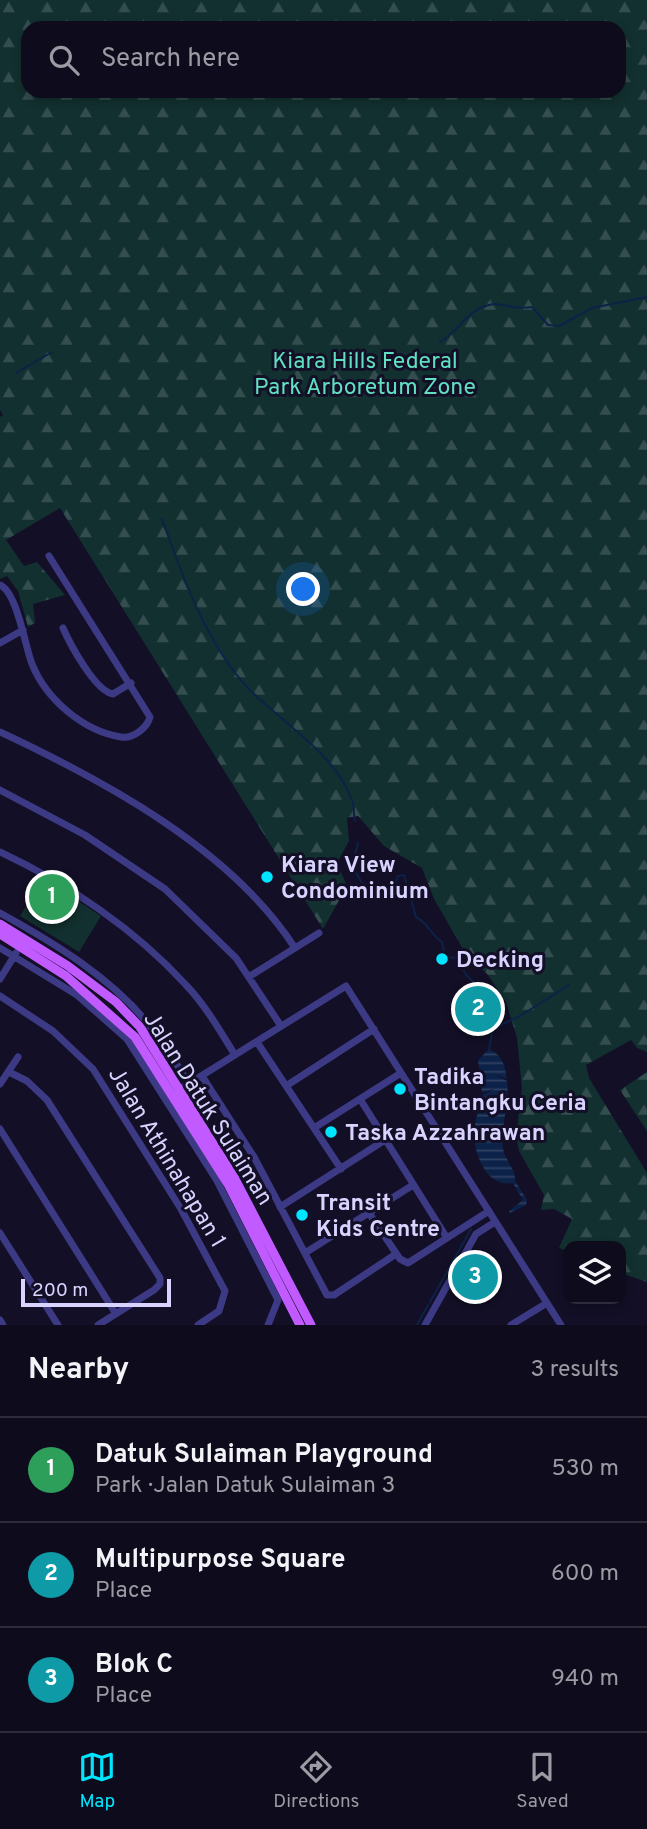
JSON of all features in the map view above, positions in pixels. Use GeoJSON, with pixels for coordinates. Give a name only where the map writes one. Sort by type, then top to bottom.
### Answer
{"type":"FeatureCollection","features":[{"type":"Feature","properties":{"kind":"main road","name":"Jalan Datuk Sulaiman"},"geometry":{"type":"LineString","coordinates":[[0,924],[96,986],[140,1027],[239,1212],[306,1324]]}},
{"type":"Feature","properties":{"kind":"main road","name":"Jalan Datuk Sulaiman"},"geometry":{"type":"LineString","coordinates":[[0,936],[18,951],[66,976],[135,1037],[235,1180],[306,1324]]}},
{"type":"Feature","properties":{"kind":"main road"},"geometry":{"type":"LineString","coordinates":[[96,986],[110,1003],[101,1005]]}},
{"type":"Feature","properties":{"kind":"street"},"geometry":{"type":"LineString","coordinates":[[0,585],[6,589],[23,630],[32,664],[64,710],[86,724],[122,737],[131,736],[145,727],[150,717],[49,556]]}},
{"type":"Feature","properties":{"kind":"street"},"geometry":{"type":"LineString","coordinates":[[63,628],[73,650],[104,691],[113,694],[131,683]]}},
{"type":"Feature","properties":{"kind":"street"},"geometry":{"type":"LineString","coordinates":[[0,643],[23,630]]}},
{"type":"Feature","properties":{"kind":"street"},"geometry":{"type":"LineString","coordinates":[[0,732],[97,781],[166,822],[277,920],[295,948]]}},
{"type":"Feature","properties":{"kind":"street"},"geometry":{"type":"LineString","coordinates":[[0,790],[64,822],[135,866],[188,911],[250,976],[281,1026]]}},
{"type":"Feature","properties":{"kind":"street"},"geometry":{"type":"LineString","coordinates":[[0,852],[74,892],[153,952],[204,1006],[235,1055]]}},
{"type":"Feature","properties":{"kind":"street","name":"Jalan Datuk Sulaiman"},"geometry":{"type":"LineString","coordinates":[[0,914],[86,967],[114,991],[149,1025],[189,1083]]}},
{"type":"Feature","properties":{"kind":"street"},"geometry":{"type":"LineString","coordinates":[[250,976],[319,933]]}},
{"type":"Feature","properties":{"kind":"street"},"geometry":{"type":"LineString","coordinates":[[0,948],[18,951],[0,979]]}},
{"type":"Feature","properties":{"kind":"street","name":"Jalan Datuk Sulaiman"},"geometry":{"type":"LineString","coordinates":[[18,951],[77,995],[127,1039],[239,1212],[278,1300],[269,1322]]}},
{"type":"Feature","properties":{"kind":"street"},"geometry":{"type":"LineString","coordinates":[[176,1092],[346,986],[561,1325]]}},
{"type":"Feature","properties":{"kind":"street","name":"Jalan Athinahapan 1"},"geometry":{"type":"LineString","coordinates":[[0,996],[53,1031],[93,1069],[181,1209],[225,1291],[219,1311],[198,1325]]}},
{"type":"Feature","properties":{"kind":"street"},"geometry":{"type":"LineString","coordinates":[[286,1086],[374,1029]]}},
{"type":"Feature","properties":{"kind":"street"},"geometry":{"type":"LineString","coordinates":[[257,1042],[341,1169]]}},
{"type":"Feature","properties":{"kind":"street"},"geometry":{"type":"LineString","coordinates":[[0,1084],[18,1057]]}},
{"type":"Feature","properties":{"kind":"street"},"geometry":{"type":"LineString","coordinates":[[9,1072],[27,1081],[47,1100],[160,1278],[160,1284],[154,1290],[98,1325]]}},
{"type":"Feature","properties":{"kind":"street"},"geometry":{"type":"LineString","coordinates":[[314,1128],[401,1073]]}},
{"type":"Feature","properties":{"kind":"street"},"geometry":{"type":"LineString","coordinates":[[202,1076],[254,1157],[327,1295],[334,1295],[396,1254]]}},
{"type":"Feature","properties":{"kind":"street"},"geometry":{"type":"LineString","coordinates":[[359,1099],[447,1238]]}},
{"type":"Feature","properties":{"kind":"street"},"geometry":{"type":"LineString","coordinates":[[0,1129],[116,1314]]}},
{"type":"Feature","properties":{"kind":"street"},"geometry":{"type":"LineString","coordinates":[[280,1207],[385,1140]]}},
{"type":"Feature","properties":{"kind":"street"},"geometry":{"type":"LineString","coordinates":[[305,1253],[413,1185]]}},
{"type":"Feature","properties":{"kind":"street"},"geometry":{"type":"LineString","coordinates":[[369,1213],[396,1254],[408,1263],[489,1211]]}},
{"type":"Feature","properties":{"kind":"street"},"geometry":{"type":"LineString","coordinates":[[425,1325],[476,1234],[495,1222]]}},
{"type":"Feature","properties":{"kind":"street"},"geometry":{"type":"LineString","coordinates":[[0,1233],[58,1325]]}},
{"type":"Feature","properties":{"kind":"street"},"geometry":{"type":"LineString","coordinates":[[510,1325],[547,1303]]}},
{"type":"Feature","properties":{"kind":"street"},"geometry":{"type":"LineString","coordinates":[[0,1320],[3,1325]]}},
{"type":"Feature","properties":{"kind":"green space","name":"Kiara Hills Federal Park Arboretum Zone"},"geometry":{"type":"Polygon","coordinates":[[[0,0],[647,0],[647,1052],[637,1048],[631,1040],[586,1065],[589,1078],[647,1173],[647,1282],[626,1275],[626,1241],[563,1241],[563,1249],[559,1248],[572,1219],[554,1209],[541,1210],[544,1195],[519,1151],[516,1137],[522,1088],[517,1038],[506,1002],[488,975],[463,949],[434,899],[422,868],[384,846],[358,816],[347,818],[349,841],[337,863],[347,886],[323,929],[60,508],[6,540],[24,566],[37,562],[65,595],[33,604],[35,623],[28,627],[18,591],[7,576],[0,579],[0,417],[3,415],[0,410],[0,0]]]}},
{"type":"Feature","properties":{"kind":"green space"},"geometry":{"type":"Polygon","coordinates":[[[43,878],[101,916],[79,952],[20,916],[43,878]]]}},
{"type":"Feature","properties":{"kind":"green space"},"geometry":{"type":"Polygon","coordinates":[[[647,1072],[647,1131],[620,1090],[647,1072]]]}},
{"type":"Feature","properties":{"kind":"water"},"geometry":{"type":"Polygon","coordinates":[[[489,1049],[502,1061],[507,1079],[493,1073],[507,1081],[503,1149],[514,1172],[515,1181],[527,1200],[526,1205],[510,1213],[509,1211],[523,1200],[513,1183],[504,1183],[489,1175],[476,1151],[475,1123],[482,1095],[496,1088],[482,1093],[478,1060],[489,1049]]]}},
{"type":"Feature","properties":{"kind":"waterway"},"geometry":{"type":"LineString","coordinates":[[440,342],[471,314],[494,304],[532,307],[548,325],[559,326],[592,308],[647,297]]}},
{"type":"Feature","properties":{"kind":"waterway"},"geometry":{"type":"LineString","coordinates":[[16,373],[52,352]]}},
{"type":"Feature","properties":{"kind":"waterway"},"geometry":{"type":"LineString","coordinates":[[162,519],[193,600],[224,657],[250,690],[330,764],[343,781],[352,800],[355,821]]}},
{"type":"Feature","properties":{"kind":"waterway"},"geometry":{"type":"LineString","coordinates":[[358,843],[352,866],[362,883],[386,895],[393,890],[398,876],[404,875],[416,917],[442,942],[445,957],[456,958],[467,976],[486,993],[496,1009],[489,1050]]}},
{"type":"Feature","properties":{"kind":"waterway"},"geometry":{"type":"LineString","coordinates":[[494,1028],[520,1016],[569,985]]}},
{"type":"Feature","properties":{"kind":"waterway"},"geometry":{"type":"LineString","coordinates":[[430,1302],[471,1229]]}},
{"type":"Feature","properties":{"kind":"waterway"},"geometry":{"type":"LineString","coordinates":[[417,1325],[428,1305]]}},
{"type":"Feature","properties":{"kind":"place","name":"Kiara View Condominium"},"geometry":{"type":"Point","coordinates":[267,877]}},
{"type":"Feature","properties":{"kind":"place","name":"Datuk Sulaiman Playground"},"geometry":{"type":"Point","coordinates":[52,897]}},
{"type":"Feature","properties":{"kind":"place","name":"Decking"},"geometry":{"type":"Point","coordinates":[442,959]}},
{"type":"Feature","properties":{"kind":"place","name":"Multipurpose Square"},"geometry":{"type":"Point","coordinates":[478,1009]}},
{"type":"Feature","properties":{"kind":"place","name":"Tadika Bintangku Ceria"},"geometry":{"type":"Point","coordinates":[400,1089]}},
{"type":"Feature","properties":{"kind":"place","name":"Taska Azzahrawan"},"geometry":{"type":"Point","coordinates":[331,1132]}},
{"type":"Feature","properties":{"kind":"place","name":"Transit Kids Centre"},"geometry":{"type":"Point","coordinates":[302,1215]}},
{"type":"Feature","properties":{"kind":"place","name":"Blok C"},"geometry":{"type":"Point","coordinates":[475,1277]}}]}
